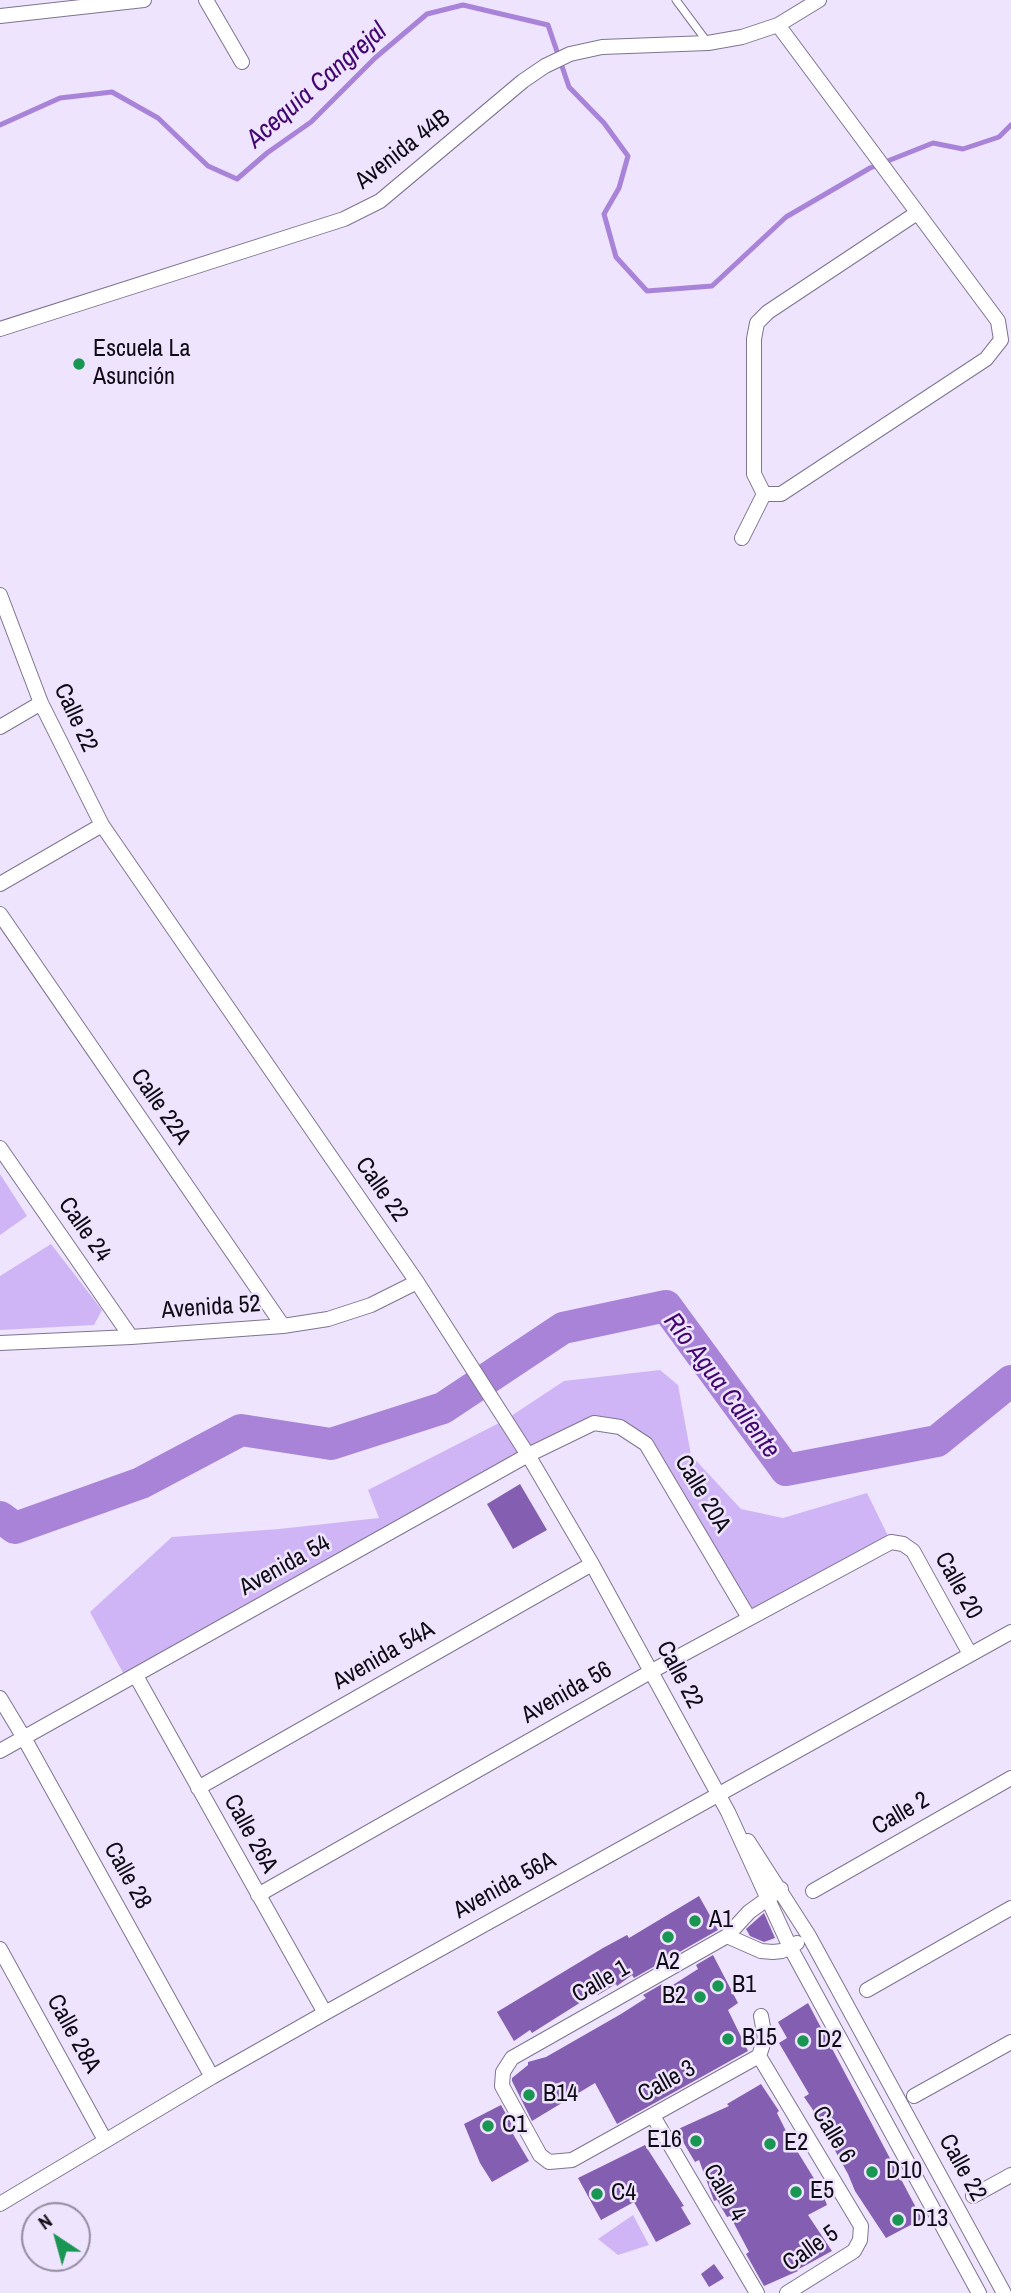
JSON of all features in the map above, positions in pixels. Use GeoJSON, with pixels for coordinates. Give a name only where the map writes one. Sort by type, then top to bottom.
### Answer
{"type":"FeatureCollection","features":[{"type":"Feature","properties":{"kind":"street"},"geometry":{"type":"LineString","coordinates":[[0,16],[144,0]]}},
{"type":"Feature","properties":{"kind":"street"},"geometry":{"type":"LineString","coordinates":[[206,0],[242,62]]}},
{"type":"Feature","properties":{"kind":"street","name":"Avenida 44B"},"geometry":{"type":"LineString","coordinates":[[0,328],[344,219],[380,201],[523,81],[570,54],[602,47],[708,43],[742,37],[778,25],[810,2]]}},
{"type":"Feature","properties":{"kind":"street"},"geometry":{"type":"LineString","coordinates":[[764,494],[781,494],[986,359],[1001,340],[998,321],[778,25]]}},
{"type":"Feature","properties":{"kind":"street"},"geometry":{"type":"LineString","coordinates":[[764,494],[754,474],[754,338],[757,323],[768,312],[917,213]]}},
{"type":"Feature","properties":{"kind":"street"},"geometry":{"type":"LineString","coordinates":[[742,538],[764,494]]}},
{"type":"Feature","properties":{"kind":"street","name":"Calle 22"},"geometry":{"type":"LineString","coordinates":[[0,595],[41,703],[102,825],[417,1282],[528,1455],[592,1564],[728,1812],[790,1947],[979,2293]]}},
{"type":"Feature","properties":{"kind":"street"},"geometry":{"type":"LineString","coordinates":[[0,727],[41,703]]}},
{"type":"Feature","properties":{"kind":"street"},"geometry":{"type":"LineString","coordinates":[[0,884],[102,825]]}},
{"type":"Feature","properties":{"kind":"street","name":"Calle 22A"},"geometry":{"type":"LineString","coordinates":[[0,914],[283,1326]]}},
{"type":"Feature","properties":{"kind":"street","name":"Calle 24"},"geometry":{"type":"LineString","coordinates":[[0,1148],[131,1337]]}},
{"type":"Feature","properties":{"kind":"street","name":"Avenida 52"},"geometry":{"type":"LineString","coordinates":[[0,1343],[283,1326],[350,1313],[417,1282]]}},
{"type":"Feature","properties":{"kind":"street","name":"Avenida 54"},"geometry":{"type":"LineString","coordinates":[[0,1751],[528,1455],[594,1423]]}},
{"type":"Feature","properties":{"kind":"street","name":"Calle 20A"},"geometry":{"type":"LineString","coordinates":[[594,1423],[620,1427],[646,1444],[748,1618]]}},
{"type":"Feature","properties":{"kind":"street","name":"Avenida 56"},"geometry":{"type":"LineString","coordinates":[[258,1895],[748,1618],[891,1542],[903,1544]]}},
{"type":"Feature","properties":{"kind":"street","name":"Calle 20"},"geometry":{"type":"LineString","coordinates":[[903,1544],[913,1551],[970,1654]]}},
{"type":"Feature","properties":{"kind":"street","name":"Avenida 54A"},"geometry":{"type":"LineString","coordinates":[[198,1788],[592,1564]]}},
{"type":"Feature","properties":{"kind":"street","name":"Avenida 56A"},"geometry":{"type":"LineString","coordinates":[[0,2204],[325,2013],[1011,1632]]}},
{"type":"Feature","properties":{"kind":"street","name":"Calle 26A"},"geometry":{"type":"LineString","coordinates":[[136,1676],[325,2013]]}},
{"type":"Feature","properties":{"kind":"street","name":"Calle 28"},"geometry":{"type":"LineString","coordinates":[[0,1698],[212,2077]]}},
{"type":"Feature","properties":{"kind":"street","name":"Calle 2"},"geometry":{"type":"LineString","coordinates":[[813,1891],[1011,1778]]}},
{"type":"Feature","properties":{"kind":"street","name":"Calle 22"},"geometry":{"type":"LineString","coordinates":[[728,1812],[781,1889],[809,1936],[1004,2293]]}},
{"type":"Feature","properties":{"kind":"street","name":"Calle 1"},"geometry":{"type":"LineString","coordinates":[[559,2162],[549,2162],[540,2155],[502,2086],[503,2072],[512,2059],[727,1936],[743,1917],[781,1889]]}},
{"type":"Feature","properties":{"kind":"street"},"geometry":{"type":"LineString","coordinates":[[867,1990],[1011,1908]]}},
{"type":"Feature","properties":{"kind":"street"},"geometry":{"type":"LineString","coordinates":[[727,1936],[761,1951],[782,1951],[809,1936]]}},
{"type":"Feature","properties":{"kind":"street","name":"Calle 28A"},"geometry":{"type":"LineString","coordinates":[[0,1949],[105,2140]]}},
{"type":"Feature","properties":{"kind":"street"},"geometry":{"type":"LineString","coordinates":[[759,2056],[765,2038],[761,2016]]}},
{"type":"Feature","properties":{"kind":"street"},"geometry":{"type":"LineString","coordinates":[[914,2096],[1011,2042]]}},
{"type":"Feature","properties":{"kind":"street","name":"Calle 3"},"geometry":{"type":"LineString","coordinates":[[559,2162],[572,2160],[759,2056]]}},
{"type":"Feature","properties":{"kind":"street","name":"Calle 6"},"geometry":{"type":"LineString","coordinates":[[759,2056],[861,2226],[860,2241]]}},
{"type":"Feature","properties":{"kind":"street","name":"Calle 4"},"geometry":{"type":"LineString","coordinates":[[653,2116],[757,2293]]}},
{"type":"Feature","properties":{"kind":"street"},"geometry":{"type":"LineString","coordinates":[[972,2196],[1011,2175]]}},
{"type":"Feature","properties":{"kind":"street","name":"Calle 5"},"geometry":{"type":"LineString","coordinates":[[788,2293],[854,2251],[860,2241]]}},
{"type":"Feature","properties":{"kind":"lane"},"geometry":{"type":"LineString","coordinates":[[676,0],[708,43]]}},
{"type":"Feature","properties":{"kind":"shaded area"},"geometry":{"type":"Polygon","coordinates":[[[0,1174],[27,1216],[0,1235],[0,1174]]]}},
{"type":"Feature","properties":{"kind":"shaded area"},"geometry":{"type":"Polygon","coordinates":[[[51,1244],[102,1310],[94,1325],[0,1330],[0,1276],[51,1244]]]}},
{"type":"Feature","properties":{"kind":"shaded area"},"geometry":{"type":"Polygon","coordinates":[[[660,1370],[678,1385],[691,1455],[741,1509],[783,1518],[867,1493],[891,1542],[749,1618],[646,1444],[594,1423],[127,1680],[90,1612],[172,1537],[379,1518],[368,1490],[505,1420],[564,1381],[660,1370]]]}},
{"type":"Feature","properties":{"kind":"shaded area"},"geometry":{"type":"Polygon","coordinates":[[[633,2215],[649,2245],[618,2255],[598,2239],[633,2215]]]}},
{"type":"Feature","properties":{"kind":"building"},"geometry":{"type":"Polygon","coordinates":[[[520,1484],[547,1530],[513,1549],[487,1504],[520,1484]]]}},
{"type":"Feature","properties":{"kind":"building"},"geometry":{"type":"Polygon","coordinates":[[[699,1896],[718,1930],[634,1978],[632,1975],[617,1986],[616,1984],[598,1995],[597,1992],[532,2033],[530,2030],[514,2041],[497,2012],[603,1948],[627,1935],[629,1938],[699,1896]]]}},
{"type":"Feature","properties":{"kind":"building"},"geometry":{"type":"Polygon","coordinates":[[[764,1913],[775,1938],[764,1942],[750,1936],[746,1929],[764,1913]]]}},
{"type":"Feature","properties":{"kind":"building"},"geometry":{"type":"Polygon","coordinates":[[[713,1955],[738,2003],[728,2010],[748,2051],[617,2124],[595,2083],[532,2121],[512,2081],[528,2062],[546,2057],[621,2014],[646,1998],[643,1995],[662,1984],[665,1990],[698,1969],[696,1965],[713,1955]]]}},
{"type":"Feature","properties":{"kind":"building"},"geometry":{"type":"Polygon","coordinates":[[[808,2003],[922,2219],[886,2238],[855,2191],[822,2127],[824,2126],[804,2097],[809,2094],[779,2043],[787,2038],[778,2022],[808,2003]]]}},
{"type":"Feature","properties":{"kind":"building"},"geometry":{"type":"Polygon","coordinates":[[[761,2084],[779,2111],[777,2113],[791,2141],[821,2190],[827,2205],[808,2215],[832,2251],[798,2271],[764,2286],[746,2254],[749,2252],[730,2216],[727,2217],[717,2200],[714,2201],[699,2160],[695,2162],[676,2130],[729,2106],[727,2104],[761,2084]]]}},
{"type":"Feature","properties":{"kind":"building"},"geometry":{"type":"Polygon","coordinates":[[[501,2105],[516,2132],[513,2134],[529,2161],[492,2182],[480,2163],[464,2124],[501,2105]]]}},
{"type":"Feature","properties":{"kind":"building"},"geometry":{"type":"Polygon","coordinates":[[[645,2145],[684,2206],[681,2207],[691,2224],[656,2242],[634,2202],[601,2220],[578,2178],[645,2145]]]}},
{"type":"Feature","properties":{"kind":"building"},"geometry":{"type":"Polygon","coordinates":[[[714,2264],[724,2278],[709,2287],[701,2274],[714,2264]]]}},
{"type":"Feature","properties":{"kind":"waterway","name":"Acequia Cangrejal"},"geometry":{"type":"LineString","coordinates":[[0,125],[60,98],[112,92],[158,118],[208,166],[237,179],[267,153],[311,122],[375,58],[427,14],[463,5],[548,25],[569,87],[604,123],[628,156],[619,188],[604,214],[616,257],[647,291],[712,286],[786,217],[870,168],[933,143],[963,149],[999,137],[1011,125]]}},
{"type":"Feature","properties":{"kind":"waterway","name":"Río Agua Caliente"},"geometry":{"type":"LineString","coordinates":[[0,1517],[15,1528],[141,1483],[241,1430],[331,1444],[443,1408],[563,1328],[666,1306],[786,1470],[937,1441],[1011,1381]]}},
{"type":"Feature","properties":{"kind":"place","name":"Escuela La Asunción"},"geometry":{"type":"Point","coordinates":[79,364]}},
{"type":"Feature","properties":{"kind":"place","name":"A1"},"geometry":{"type":"Point","coordinates":[695,1921]}},
{"type":"Feature","properties":{"kind":"place","name":"A2"},"geometry":{"type":"Point","coordinates":[668,1937]}},
{"type":"Feature","properties":{"kind":"place","name":"B1"},"geometry":{"type":"Point","coordinates":[718,1986]}},
{"type":"Feature","properties":{"kind":"place","name":"B2"},"geometry":{"type":"Point","coordinates":[700,1997]}},
{"type":"Feature","properties":{"kind":"place","name":"B15"},"geometry":{"type":"Point","coordinates":[728,2039]}},
{"type":"Feature","properties":{"kind":"place","name":"D2"},"geometry":{"type":"Point","coordinates":[803,2041]}},
{"type":"Feature","properties":{"kind":"place","name":"B14"},"geometry":{"type":"Point","coordinates":[529,2095]}},
{"type":"Feature","properties":{"kind":"place","name":"C1"},"geometry":{"type":"Point","coordinates":[488,2126]}},
{"type":"Feature","properties":{"kind":"place","name":"E16"},"geometry":{"type":"Point","coordinates":[696,2141]}},
{"type":"Feature","properties":{"kind":"place","name":"E2"},"geometry":{"type":"Point","coordinates":[770,2144]}},
{"type":"Feature","properties":{"kind":"place","name":"D10"},"geometry":{"type":"Point","coordinates":[872,2172]}},
{"type":"Feature","properties":{"kind":"place","name":"E5"},"geometry":{"type":"Point","coordinates":[796,2192]}},
{"type":"Feature","properties":{"kind":"place","name":"C4"},"geometry":{"type":"Point","coordinates":[597,2194]}},
{"type":"Feature","properties":{"kind":"place","name":"D13"},"geometry":{"type":"Point","coordinates":[898,2220]}}]}
